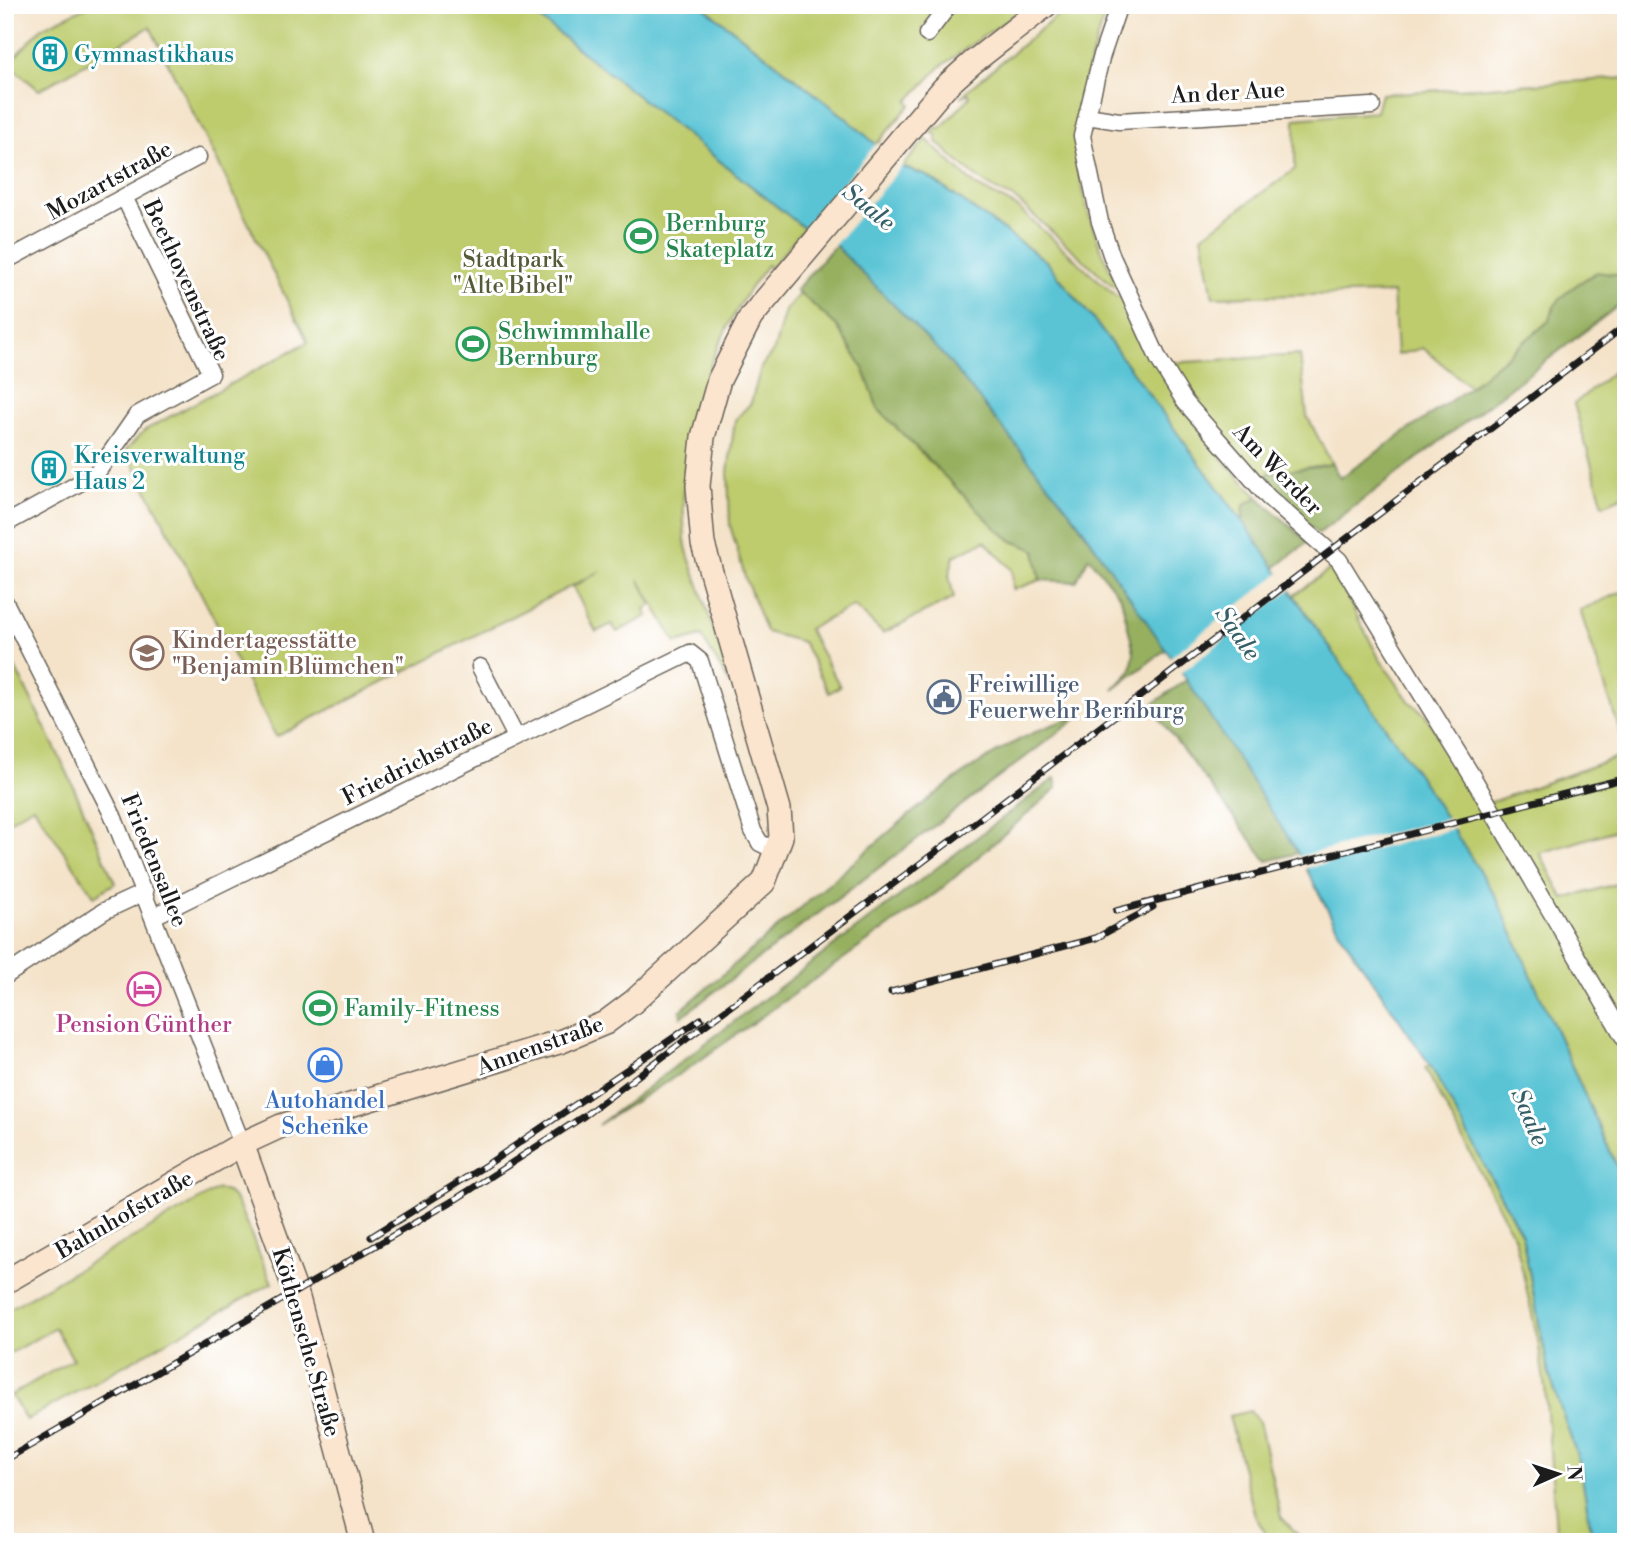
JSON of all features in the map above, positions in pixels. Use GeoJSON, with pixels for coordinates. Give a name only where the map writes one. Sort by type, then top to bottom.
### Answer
{"type":"FeatureCollection","features":[{"type":"Feature","properties":{"kind":"main road","name":"Annenstraße"},"geometry":{"type":"LineString","coordinates":[[242,1144],[281,1126],[412,1088],[596,1029],[634,1002],[764,882],[777,851],[782,826],[779,809],[708,568],[700,521],[698,486],[703,437],[719,380],[751,317],[923,113],[956,76],[1046,5]]}},
{"type":"Feature","properties":{"kind":"main road","name":"Bahnhofstraße"},"geometry":{"type":"LineString","coordinates":[[5,1282],[242,1144]]}},
{"type":"Feature","properties":{"kind":"main road","name":"Köthensche Straße"},"geometry":{"type":"LineString","coordinates":[[242,1144],[298,1298],[363,1542]]}},
{"type":"Feature","properties":{"kind":"street"},"geometry":{"type":"LineString","coordinates":[[927,34],[949,5]]}},
{"type":"Feature","properties":{"kind":"street","name":"Am Werder"},"geometry":{"type":"LineString","coordinates":[[1119,5],[1087,116],[1083,145],[1100,222],[1112,257],[1160,360],[1185,402],[1268,498],[1339,560],[1561,926],[1626,1041]]}},
{"type":"Feature","properties":{"kind":"street","name":"An der Aue"},"geometry":{"type":"LineString","coordinates":[[1087,116],[1119,121],[1372,106]]}},
{"type":"Feature","properties":{"kind":"street","name":"Mozartstraße"},"geometry":{"type":"LineString","coordinates":[[5,261],[125,199],[198,157]]}},
{"type":"Feature","properties":{"kind":"street","name":"Beethovenstraße"},"geometry":{"type":"LineString","coordinates":[[5,524],[96,474],[137,415],[211,374],[125,199]]}},
{"type":"Feature","properties":{"kind":"street","name":"Friedensallee"},"geometry":{"type":"LineString","coordinates":[[5,601],[93,773],[145,892],[242,1144]]}},
{"type":"Feature","properties":{"kind":"street","name":"Friedrichstraße"},"geometry":{"type":"LineString","coordinates":[[154,916],[690,653],[700,661],[753,831],[760,843],[777,851]]}},
{"type":"Feature","properties":{"kind":"street"},"geometry":{"type":"LineString","coordinates":[[480,667],[516,737]]}},
{"type":"Feature","properties":{"kind":"street"},"geometry":{"type":"LineString","coordinates":[[5,976],[104,911],[145,892]]}},
{"type":"Feature","properties":{"kind":"green space","name":"Stadtpark \"Alte Bibel\""},"geometry":{"type":"Polygon","coordinates":[[[90,5],[523,5],[804,228],[771,268],[767,265],[728,327],[712,360],[691,430],[683,502],[686,545],[732,687],[701,636],[676,643],[639,579],[652,605],[645,609],[648,616],[617,632],[612,624],[596,632],[573,587],[601,571],[276,737],[126,450],[145,430],[308,342],[150,27],[39,90],[8,64],[43,27],[90,5]]]}},
{"type":"Feature","properties":{"kind":"green space"},"geometry":{"type":"Polygon","coordinates":[[[701,5],[1028,5],[940,67],[908,101],[911,104],[875,146],[846,118],[701,5]]]}},
{"type":"Feature","properties":{"kind":"green space"},"geometry":{"type":"Polygon","coordinates":[[[1070,5],[1108,5],[1086,82],[1078,148],[1081,180],[1089,213],[1101,249],[1119,288],[1112,285],[1014,198],[992,188],[973,174],[937,142],[937,134],[931,133],[936,127],[940,129],[970,97],[969,93],[961,97],[970,88],[1070,5]]]}},
{"type":"Feature","properties":{"kind":"green space"},"geometry":{"type":"Polygon","coordinates":[[[1626,78],[1626,281],[1619,275],[1549,321],[1470,387],[1423,348],[1397,355],[1393,293],[1213,297],[1202,236],[1295,169],[1295,119],[1376,112],[1381,94],[1626,78]]]}},
{"type":"Feature","properties":{"kind":"green space"},"geometry":{"type":"Polygon","coordinates":[[[926,139],[975,185],[1017,207],[1116,296],[1122,296],[1183,407],[1220,456],[1258,497],[1244,505],[1243,522],[1097,324],[1046,261],[927,176],[902,167],[926,139]]]}},
{"type":"Feature","properties":{"kind":"green space"},"geometry":{"type":"Polygon","coordinates":[[[835,245],[940,351],[1001,422],[1086,534],[1166,649],[1113,690],[1131,671],[1134,652],[1121,598],[1089,557],[1076,582],[1040,580],[1035,550],[1012,541],[995,527],[878,409],[864,370],[837,326],[796,290],[835,245]]]}},
{"type":"Feature","properties":{"kind":"green space"},"geometry":{"type":"Polygon","coordinates":[[[1597,272],[1619,275],[1626,281],[1626,300],[1318,534],[1268,489],[1268,473],[1332,464],[1340,478],[1470,387],[1549,321],[1560,298],[1597,272]]]}},
{"type":"Feature","properties":{"kind":"green space"},"geometry":{"type":"Polygon","coordinates":[[[800,293],[837,326],[864,370],[878,409],[995,527],[1012,541],[1035,549],[1040,580],[1013,590],[1012,570],[985,541],[954,556],[949,575],[954,598],[883,633],[854,606],[808,629],[840,686],[829,693],[803,642],[766,632],[745,577],[730,525],[728,472],[735,420],[751,403],[761,367],[774,350],[785,310],[800,293]]]}},
{"type":"Feature","properties":{"kind":"green space"},"geometry":{"type":"Polygon","coordinates":[[[1300,355],[1307,416],[1332,464],[1268,473],[1268,489],[1198,404],[1170,363],[1300,355]]]}},
{"type":"Feature","properties":{"kind":"green space"},"geometry":{"type":"Polygon","coordinates":[[[1626,361],[1626,495],[1603,505],[1574,404],[1626,361]]]}},
{"type":"Feature","properties":{"kind":"green space"},"geometry":{"type":"Polygon","coordinates":[[[1258,497],[1308,542],[1273,569],[1243,522],[1244,505],[1258,497]]]}},
{"type":"Feature","properties":{"kind":"green space"},"geometry":{"type":"Polygon","coordinates":[[[1332,568],[1379,658],[1410,702],[1425,714],[1483,805],[1626,754],[1626,827],[1540,853],[1564,899],[1626,881],[1626,1187],[1496,897],[1293,596],[1332,568]]]}},
{"type":"Feature","properties":{"kind":"green space"},"geometry":{"type":"Polygon","coordinates":[[[1626,590],[1626,750],[1580,610],[1626,590]]]}},
{"type":"Feature","properties":{"kind":"green space"},"geometry":{"type":"Polygon","coordinates":[[[5,647],[68,774],[115,883],[94,896],[33,806],[5,824],[5,647]]]}},
{"type":"Feature","properties":{"kind":"green space"},"geometry":{"type":"Polygon","coordinates":[[[1217,658],[1298,853],[1267,861],[1150,706],[1217,658]]]}},
{"type":"Feature","properties":{"kind":"green space"},"geometry":{"type":"Polygon","coordinates":[[[1080,716],[681,1017],[680,1011],[951,782],[1014,742],[1080,716]]]}},
{"type":"Feature","properties":{"kind":"green space"},"geometry":{"type":"Polygon","coordinates":[[[1055,778],[1057,788],[939,891],[692,1066],[598,1125],[1055,778]]]}},
{"type":"Feature","properties":{"kind":"green space"},"geometry":{"type":"Polygon","coordinates":[[[1430,1065],[1522,1235],[1549,1374],[1580,1464],[1593,1542],[1557,1542],[1545,1388],[1538,1341],[1515,1238],[1425,1068],[1430,1065]]]}},
{"type":"Feature","properties":{"kind":"green space"},"geometry":{"type":"Polygon","coordinates":[[[218,1189],[229,1193],[237,1202],[272,1283],[26,1420],[11,1395],[73,1359],[55,1328],[5,1356],[5,1311],[218,1189]]]}},
{"type":"Feature","properties":{"kind":"green space"},"geometry":{"type":"Polygon","coordinates":[[[1250,1411],[1259,1422],[1281,1517],[1305,1542],[1271,1542],[1255,1516],[1229,1416],[1250,1411]]]}},
{"type":"Feature","properties":{"kind":"water","name":"Saale"},"geometry":{"type":"Polygon","coordinates":[[[523,5],[701,5],[846,118],[902,167],[927,176],[1046,261],[1097,324],[1243,522],[1418,774],[1496,897],[1626,1187],[1626,1542],[1593,1542],[1580,1464],[1549,1374],[1522,1235],[1430,1065],[1339,931],[1298,853],[1186,679],[1076,519],[946,358],[835,245],[804,228],[523,5]]]}},
{"type":"Feature","properties":{"kind":"pier"},"geometry":{"type":"Polygon","coordinates":[[[877,143],[904,164],[832,248],[802,231],[877,143]]]}},
{"type":"Feature","properties":{"kind":"pier"},"geometry":{"type":"Polygon","coordinates":[[[1280,573],[1292,588],[1179,674],[1168,659],[1280,573]]]}},
{"type":"Feature","properties":{"kind":"pier"},"geometry":{"type":"Polygon","coordinates":[[[1450,818],[1456,828],[1303,869],[1296,857],[1450,818]]]}},
{"type":"Feature","properties":{"kind":"railway"},"geometry":{"type":"LineString","coordinates":[[5,1460],[456,1199],[584,1116],[981,818],[1626,325]]}},
{"type":"Feature","properties":{"kind":"railway"},"geometry":{"type":"LineString","coordinates":[[1116,911],[1626,778]]}},
{"type":"Feature","properties":{"kind":"railway"},"geometry":{"type":"LineString","coordinates":[[891,992],[1096,938],[1153,907]]}},
{"type":"Feature","properties":{"kind":"railway"},"geometry":{"type":"LineString","coordinates":[[371,1237],[491,1162],[701,1019]]}},
{"type":"Feature","properties":{"kind":"place","name":"Gymnastikhaus"},"geometry":{"type":"Point","coordinates":[50,54]}},
{"type":"Feature","properties":{"kind":"place","name":"Bernburg Skateplatz"},"geometry":{"type":"Point","coordinates":[641,236]}},
{"type":"Feature","properties":{"kind":"place","name":"Schwimmhalle Bernburg"},"geometry":{"type":"Point","coordinates":[473,344]}},
{"type":"Feature","properties":{"kind":"place","name":"Kreisverwaltung Haus 2"},"geometry":{"type":"Point","coordinates":[49,468]}},
{"type":"Feature","properties":{"kind":"place","name":"Kindertagesstätte \"Benjamin Blümchen\""},"geometry":{"type":"Point","coordinates":[147,653]}},
{"type":"Feature","properties":{"kind":"place","name":"Freiwillige Feuerwehr Bernburg"},"geometry":{"type":"Point","coordinates":[944,697]}},
{"type":"Feature","properties":{"kind":"place","name":"Pension Günther"},"geometry":{"type":"Point","coordinates":[144,989]}},
{"type":"Feature","properties":{"kind":"place","name":"Family-Fitness"},"geometry":{"type":"Point","coordinates":[320,1008]}},
{"type":"Feature","properties":{"kind":"place","name":"Autohandel Schenke"},"geometry":{"type":"Point","coordinates":[325,1065]}}]}
